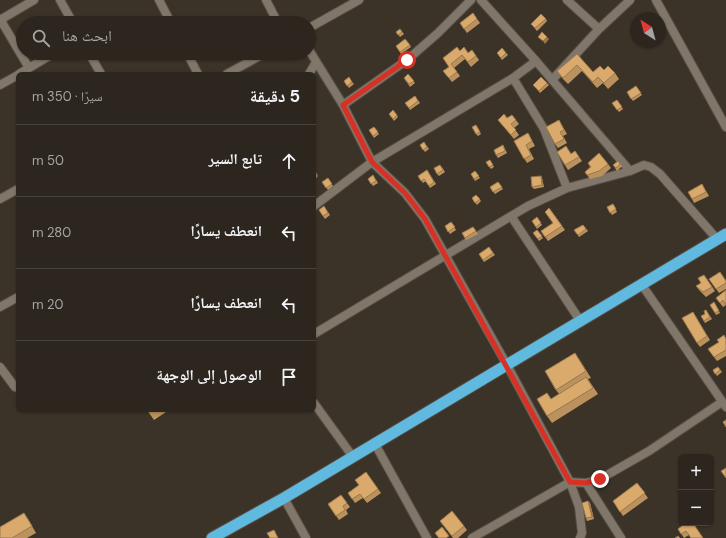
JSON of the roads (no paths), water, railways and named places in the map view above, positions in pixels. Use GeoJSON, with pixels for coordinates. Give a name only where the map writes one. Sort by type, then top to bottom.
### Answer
{"type":"FeatureCollection","features":[{"type":"Feature","properties":{"kind":"highway"},"geometry":{"type":"LineString","coordinates":[[212,538],[353,458],[374,444],[722,237]]}},
{"type":"Feature","properties":{"kind":"street"},"geometry":{"type":"LineString","coordinates":[[16,46],[0,19],[34,0]]}},
{"type":"Feature","properties":{"kind":"street"},"geometry":{"type":"LineString","coordinates":[[60,0],[69,16]]}},
{"type":"Feature","properties":{"kind":"street"},"geometry":{"type":"LineString","coordinates":[[159,0],[167,16]]}},
{"type":"Feature","properties":{"kind":"street"},"geometry":{"type":"LineString","coordinates":[[266,0],[274,16]]}},
{"type":"Feature","properties":{"kind":"street"},"geometry":{"type":"LineString","coordinates":[[316,24],[359,0]]}},
{"type":"Feature","properties":{"kind":"street"},"geometry":{"type":"LineString","coordinates":[[343,105],[407,60],[438,33],[471,0]]}},
{"type":"Feature","properties":{"kind":"street"},"geometry":{"type":"LineString","coordinates":[[481,0],[630,171]]}},
{"type":"Feature","properties":{"kind":"street"},"geometry":{"type":"LineString","coordinates":[[567,0],[599,29]]}},
{"type":"Feature","properties":{"kind":"street"},"geometry":{"type":"LineString","coordinates":[[552,80],[599,29],[630,0]]}},
{"type":"Feature","properties":{"kind":"street"},"geometry":{"type":"LineString","coordinates":[[656,0],[726,127]]}},
{"type":"Feature","properties":{"kind":"street"},"geometry":{"type":"LineString","coordinates":[[24,60],[29,68]]}},
{"type":"Feature","properties":{"kind":"street"},"geometry":{"type":"LineString","coordinates":[[22,72],[42,60]]}},
{"type":"Feature","properties":{"kind":"street"},"geometry":{"type":"LineString","coordinates":[[93,60],[100,72]]}},
{"type":"Feature","properties":{"kind":"street"},"geometry":{"type":"LineString","coordinates":[[191,60],[197,72]]}},
{"type":"Feature","properties":{"kind":"street"},"geometry":{"type":"LineString","coordinates":[[231,72],[252,60]]}},
{"type":"Feature","properties":{"kind":"street"},"geometry":{"type":"LineString","coordinates":[[310,72],[316,62],[343,105],[372,162],[405,193],[425,219],[507,365],[570,482],[579,507],[582,533],[580,538]]}},
{"type":"Feature","properties":{"kind":"street"},"geometry":{"type":"LineString","coordinates":[[316,204],[372,162],[513,78],[536,62]]}},
{"type":"Feature","properties":{"kind":"street"},"geometry":{"type":"LineString","coordinates":[[0,85],[16,76]]}},
{"type":"Feature","properties":{"kind":"street"},"geometry":{"type":"LineString","coordinates":[[513,78],[544,129],[567,188]]}},
{"type":"Feature","properties":{"kind":"street"},"geometry":{"type":"LineString","coordinates":[[316,333],[528,206],[567,188],[630,171],[644,165],[660,174],[722,237]]}},
{"type":"Feature","properties":{"kind":"street"},"geometry":{"type":"LineString","coordinates":[[0,199],[16,190]]}},
{"type":"Feature","properties":{"kind":"street"},"geometry":{"type":"LineString","coordinates":[[511,216],[581,322]]}},
{"type":"Feature","properties":{"kind":"street"},"geometry":{"type":"LineString","coordinates":[[472,538],[570,482],[586,483],[600,479],[649,451],[724,404],[642,285]]}},
{"type":"Feature","properties":{"kind":"street"},"geometry":{"type":"LineString","coordinates":[[0,307],[16,298]]}},
{"type":"Feature","properties":{"kind":"street"},"geometry":{"type":"LineString","coordinates":[[0,367],[16,387]]}},
{"type":"Feature","properties":{"kind":"street"},"geometry":{"type":"LineString","coordinates":[[316,406],[353,458]]}},
{"type":"Feature","properties":{"kind":"street"},"geometry":{"type":"LineString","coordinates":[[374,444],[427,538]]}},
{"type":"Feature","properties":{"kind":"street"},"geometry":{"type":"LineString","coordinates":[[586,483],[621,538]]}},
{"type":"Feature","properties":{"kind":"street"},"geometry":{"type":"LineString","coordinates":[[284,498],[306,538]]}}]}
